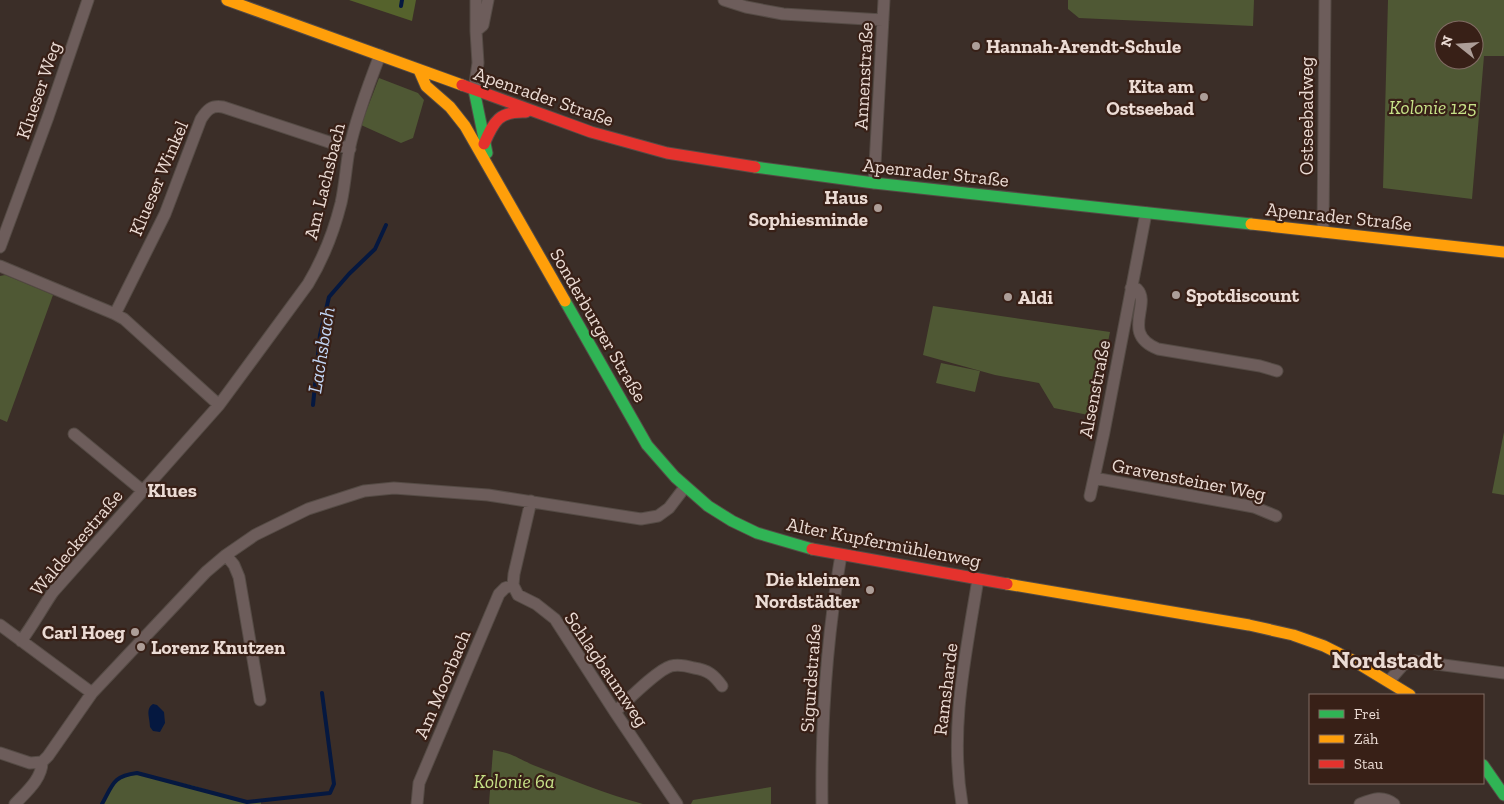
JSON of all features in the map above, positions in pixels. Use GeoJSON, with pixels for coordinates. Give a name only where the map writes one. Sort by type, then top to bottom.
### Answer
{"type":"FeatureCollection","features":[{"type":"Feature","properties":{"kind":"street","name":"Klueser Weg"},"geometry":{"type":"LineString","coordinates":[[0,248],[88,0]]}},
{"type":"Feature","properties":{"kind":"street","name":"Apenrader Straße"},"geometry":{"type":"LineString","coordinates":[[227,0],[596,134],[667,153],[724,163],[874,183],[1504,252]]}},
{"type":"Feature","properties":{"kind":"street"},"geometry":{"type":"LineString","coordinates":[[465,126],[466,114],[474,90],[478,63],[476,0]]}},
{"type":"Feature","properties":{"kind":"street"},"geometry":{"type":"LineString","coordinates":[[476,31],[483,25],[488,0]]}},
{"type":"Feature","properties":{"kind":"street"},"geometry":{"type":"LineString","coordinates":[[724,0],[746,7],[782,14],[883,20]]}},
{"type":"Feature","properties":{"kind":"street","name":"Annenstraße"},"geometry":{"type":"LineString","coordinates":[[874,183],[884,0]]}},
{"type":"Feature","properties":{"kind":"street","name":"Ostseebadweg"},"geometry":{"type":"LineString","coordinates":[[1323,232],[1325,0]]}},
{"type":"Feature","properties":{"kind":"street","name":"Am Lachsbach"},"geometry":{"type":"LineString","coordinates":[[219,405],[308,284],[319,266],[341,203],[350,149],[362,102],[380,56]]}},
{"type":"Feature","properties":{"kind":"street","name":"Sonderburger Straße"},"geometry":{"type":"LineString","coordinates":[[419,70],[426,86],[450,107],[465,126],[647,444],[660,461],[685,487]]}},
{"type":"Feature","properties":{"kind":"street","name":"Sonderburger Straße"},"geometry":{"type":"LineString","coordinates":[[474,90],[484,144],[493,174]]}},
{"type":"Feature","properties":{"kind":"street","name":"Klueser Winkel"},"geometry":{"type":"LineString","coordinates":[[115,314],[165,214],[201,119],[208,110],[215,106],[223,107],[350,149]]}},
{"type":"Feature","properties":{"kind":"street"},"geometry":{"type":"LineString","coordinates":[[484,144],[493,124],[503,114],[513,111],[540,114]]}},
{"type":"Feature","properties":{"kind":"street","name":"Alsenstraße"},"geometry":{"type":"LineString","coordinates":[[1090,496],[1146,213]]}},
{"type":"Feature","properties":{"kind":"street"},"geometry":{"type":"LineString","coordinates":[[0,266],[124,319],[219,405]]}},
{"type":"Feature","properties":{"kind":"street","name":"Alsenstraße"},"geometry":{"type":"LineString","coordinates":[[1131,288],[1137,290],[1141,296],[1138,327],[1144,341],[1152,347],[1260,366],[1277,371]]}},
{"type":"Feature","properties":{"kind":"street","name":"Waldeckestraße"},"geometry":{"type":"LineString","coordinates":[[21,641],[53,592],[219,405]]}},
{"type":"Feature","properties":{"kind":"street","name":"Waldeckestraße"},"geometry":{"type":"LineString","coordinates":[[74,434],[143,491]]}},
{"type":"Feature","properties":{"kind":"street","name":"Gravensteiner Weg"},"geometry":{"type":"LineString","coordinates":[[1094,478],[1254,506],[1276,516]]}},
{"type":"Feature","properties":{"kind":"street"},"geometry":{"type":"LineString","coordinates":[[15,804],[38,777],[42,770],[42,762],[92,693],[206,572],[226,555],[255,535],[293,515],[329,501],[364,491],[394,488],[488,495],[640,519],[658,516],[669,508],[685,487]]}},
{"type":"Feature","properties":{"kind":"street","name":"Alter Kupfermühlenweg"},"geometry":{"type":"LineString","coordinates":[[685,487],[709,506],[748,528],[796,545],[841,555],[1234,623],[1293,635],[1335,652],[1389,681],[1408,694]]}},
{"type":"Feature","properties":{"kind":"street"},"geometry":{"type":"LineString","coordinates":[[513,585],[530,501]]}},
{"type":"Feature","properties":{"kind":"street"},"geometry":{"type":"LineString","coordinates":[[226,555],[234,565],[239,577],[260,700]]}},
{"type":"Feature","properties":{"kind":"street","name":"Sigurdstraße"},"geometry":{"type":"LineString","coordinates":[[822,804],[824,685],[832,611],[841,555]]}},
{"type":"Feature","properties":{"kind":"street","name":"Ramsharde"},"geometry":{"type":"LineString","coordinates":[[962,804],[957,776],[956,742],[958,709],[978,579]]}},
{"type":"Feature","properties":{"kind":"street","name":"Schlagbaumweg"},"geometry":{"type":"LineString","coordinates":[[513,585],[518,595],[536,604],[555,619],[677,804]]}},
{"type":"Feature","properties":{"kind":"street","name":"Am Moorbach"},"geometry":{"type":"LineString","coordinates":[[417,804],[419,783],[499,594],[505,588],[513,585]]}},
{"type":"Feature","properties":{"kind":"street"},"geometry":{"type":"LineString","coordinates":[[0,625],[92,693]]}},
{"type":"Feature","properties":{"kind":"street"},"geometry":{"type":"LineString","coordinates":[[1389,681],[1404,665],[1414,662],[1504,673]]}},
{"type":"Feature","properties":{"kind":"street"},"geometry":{"type":"LineString","coordinates":[[615,712],[658,674],[670,666],[680,665],[703,670],[714,675],[722,686]]}},
{"type":"Feature","properties":{"kind":"street"},"geometry":{"type":"LineString","coordinates":[[0,752],[30,762],[42,762]]}},
{"type":"Feature","properties":{"kind":"street"},"geometry":{"type":"LineString","coordinates":[[1484,766],[1504,794]]}},
{"type":"Feature","properties":{"kind":"street"},"geometry":{"type":"LineString","coordinates":[[1360,804],[1378,798],[1386,799],[1394,804]]}},
{"type":"Feature","properties":{"kind":"green space"},"geometry":{"type":"Polygon","coordinates":[[[349,0],[416,0],[412,21],[349,0]]]}},
{"type":"Feature","properties":{"kind":"green space"},"geometry":{"type":"Polygon","coordinates":[[[1068,0],[1254,0],[1253,26],[1079,18],[1068,9],[1068,0]]]}},
{"type":"Feature","properties":{"kind":"green space","name":"Kolonie 125"},"geometry":{"type":"Polygon","coordinates":[[[1388,0],[1504,0],[1504,56],[1484,56],[1484,20],[1434,20],[1434,70],[1483,70],[1472,199],[1383,188],[1388,0]]]}},
{"type":"Feature","properties":{"kind":"green space"},"geometry":{"type":"Polygon","coordinates":[[[379,78],[418,93],[424,100],[413,138],[401,143],[361,125],[379,78]]]}},
{"type":"Feature","properties":{"kind":"green space"},"geometry":{"type":"Polygon","coordinates":[[[5,275],[53,295],[7,422],[0,419],[0,276],[5,275]]]}},
{"type":"Feature","properties":{"kind":"green space"},"geometry":{"type":"Polygon","coordinates":[[[933,306],[1110,332],[1093,416],[1054,408],[1039,383],[995,375],[923,355],[933,306]]]}},
{"type":"Feature","properties":{"kind":"green space"},"geometry":{"type":"Polygon","coordinates":[[[941,363],[980,371],[975,392],[936,383],[941,363]]]}},
{"type":"Feature","properties":{"kind":"green space"},"geometry":{"type":"Polygon","coordinates":[[[1504,432],[1504,495],[1492,493],[1504,432]]]}},
{"type":"Feature","properties":{"kind":"green space","name":"Kolonie 6a"},"geometry":{"type":"Polygon","coordinates":[[[493,750],[510,754],[588,786],[643,804],[489,804],[493,750]]]}},
{"type":"Feature","properties":{"kind":"green space"},"geometry":{"type":"Polygon","coordinates":[[[137,773],[194,786],[247,802],[261,801],[261,804],[102,804],[118,779],[137,773]]]}},
{"type":"Feature","properties":{"kind":"green space"},"geometry":{"type":"Polygon","coordinates":[[[771,787],[771,804],[691,804],[693,800],[771,787]]]}},
{"type":"Feature","properties":{"kind":"water"},"geometry":{"type":"Polygon","coordinates":[[[153,704],[157,705],[164,712],[165,723],[160,732],[153,731],[150,727],[149,708],[153,704]]]}},
{"type":"Feature","properties":{"kind":"waterway","name":"Lachsbach"},"geometry":{"type":"LineString","coordinates":[[401,6],[402,0]]}},
{"type":"Feature","properties":{"kind":"waterway","name":"Lachsbach"},"geometry":{"type":"LineString","coordinates":[[313,405],[320,335],[329,297],[375,249],[386,225]]}},
{"type":"Feature","properties":{"kind":"waterway","name":"Lachsbach"},"geometry":{"type":"LineString","coordinates":[[102,804],[118,779],[137,773],[247,802],[330,793],[334,784],[322,693]]}},
{"type":"Feature","properties":{"kind":"traffic: fast"},"geometry":{"type":"LineString","coordinates":[[474,90],[487,153]]}},
{"type":"Feature","properties":{"kind":"traffic: fast"},"geometry":{"type":"LineString","coordinates":[[755,167],[874,183],[1251,224]]}},
{"type":"Feature","properties":{"kind":"traffic: fast"},"geometry":{"type":"LineString","coordinates":[[565,301],[647,445],[675,477],[708,506],[732,521],[757,533],[812,549]]}},
{"type":"Feature","properties":{"kind":"traffic: fast"},"geometry":{"type":"LineString","coordinates":[[1484,766],[1504,795]]}},
{"type":"Feature","properties":{"kind":"traffic: slow"},"geometry":{"type":"LineString","coordinates":[[227,0],[462,85]]}},
{"type":"Feature","properties":{"kind":"traffic: slow"},"geometry":{"type":"LineString","coordinates":[[419,70],[426,86],[450,107],[465,126],[565,301]]}},
{"type":"Feature","properties":{"kind":"traffic: slow"},"geometry":{"type":"LineString","coordinates":[[1251,224],[1504,252]]}},
{"type":"Feature","properties":{"kind":"traffic: slow"},"geometry":{"type":"LineString","coordinates":[[1007,584],[1249,625],[1293,635],[1324,646],[1354,661],[1408,694]]}},
{"type":"Feature","properties":{"kind":"traffic: jam"},"geometry":{"type":"LineString","coordinates":[[462,85],[591,132],[667,153],[755,167]]}},
{"type":"Feature","properties":{"kind":"traffic: jam"},"geometry":{"type":"LineString","coordinates":[[484,144],[491,129],[499,119],[509,113],[526,112]]}},
{"type":"Feature","properties":{"kind":"traffic: jam"},"geometry":{"type":"LineString","coordinates":[[812,549],[1007,584]]}},
{"type":"Feature","properties":{"kind":"place","name":"Hannah-Arendt-Schule"},"geometry":{"type":"Point","coordinates":[976,46]}},
{"type":"Feature","properties":{"kind":"place","name":"Kita am Ostseebad"},"geometry":{"type":"Point","coordinates":[1204,97]}},
{"type":"Feature","properties":{"kind":"place","name":"Haus Sophiesminde"},"geometry":{"type":"Point","coordinates":[878,208]}},
{"type":"Feature","properties":{"kind":"place","name":"Spotdiscount"},"geometry":{"type":"Point","coordinates":[1176,295]}},
{"type":"Feature","properties":{"kind":"place","name":"Aldi"},"geometry":{"type":"Point","coordinates":[1008,297]}},
{"type":"Feature","properties":{"kind":"place","name":"Die kleinen Nordstädter"},"geometry":{"type":"Point","coordinates":[870,590]}},
{"type":"Feature","properties":{"kind":"place","name":"Carl Hoeg"},"geometry":{"type":"Point","coordinates":[135,632]}},
{"type":"Feature","properties":{"kind":"place","name":"Lorenz Knutzen"},"geometry":{"type":"Point","coordinates":[141,647]}},
{"type":"Feature","properties":{"kind":"district","name":"Klues"},"geometry":{"type":"Point","coordinates":[172,490]}},
{"type":"Feature","properties":{"kind":"district","name":"Nordstadt"},"geometry":{"type":"Point","coordinates":[1387,660]}}]}
